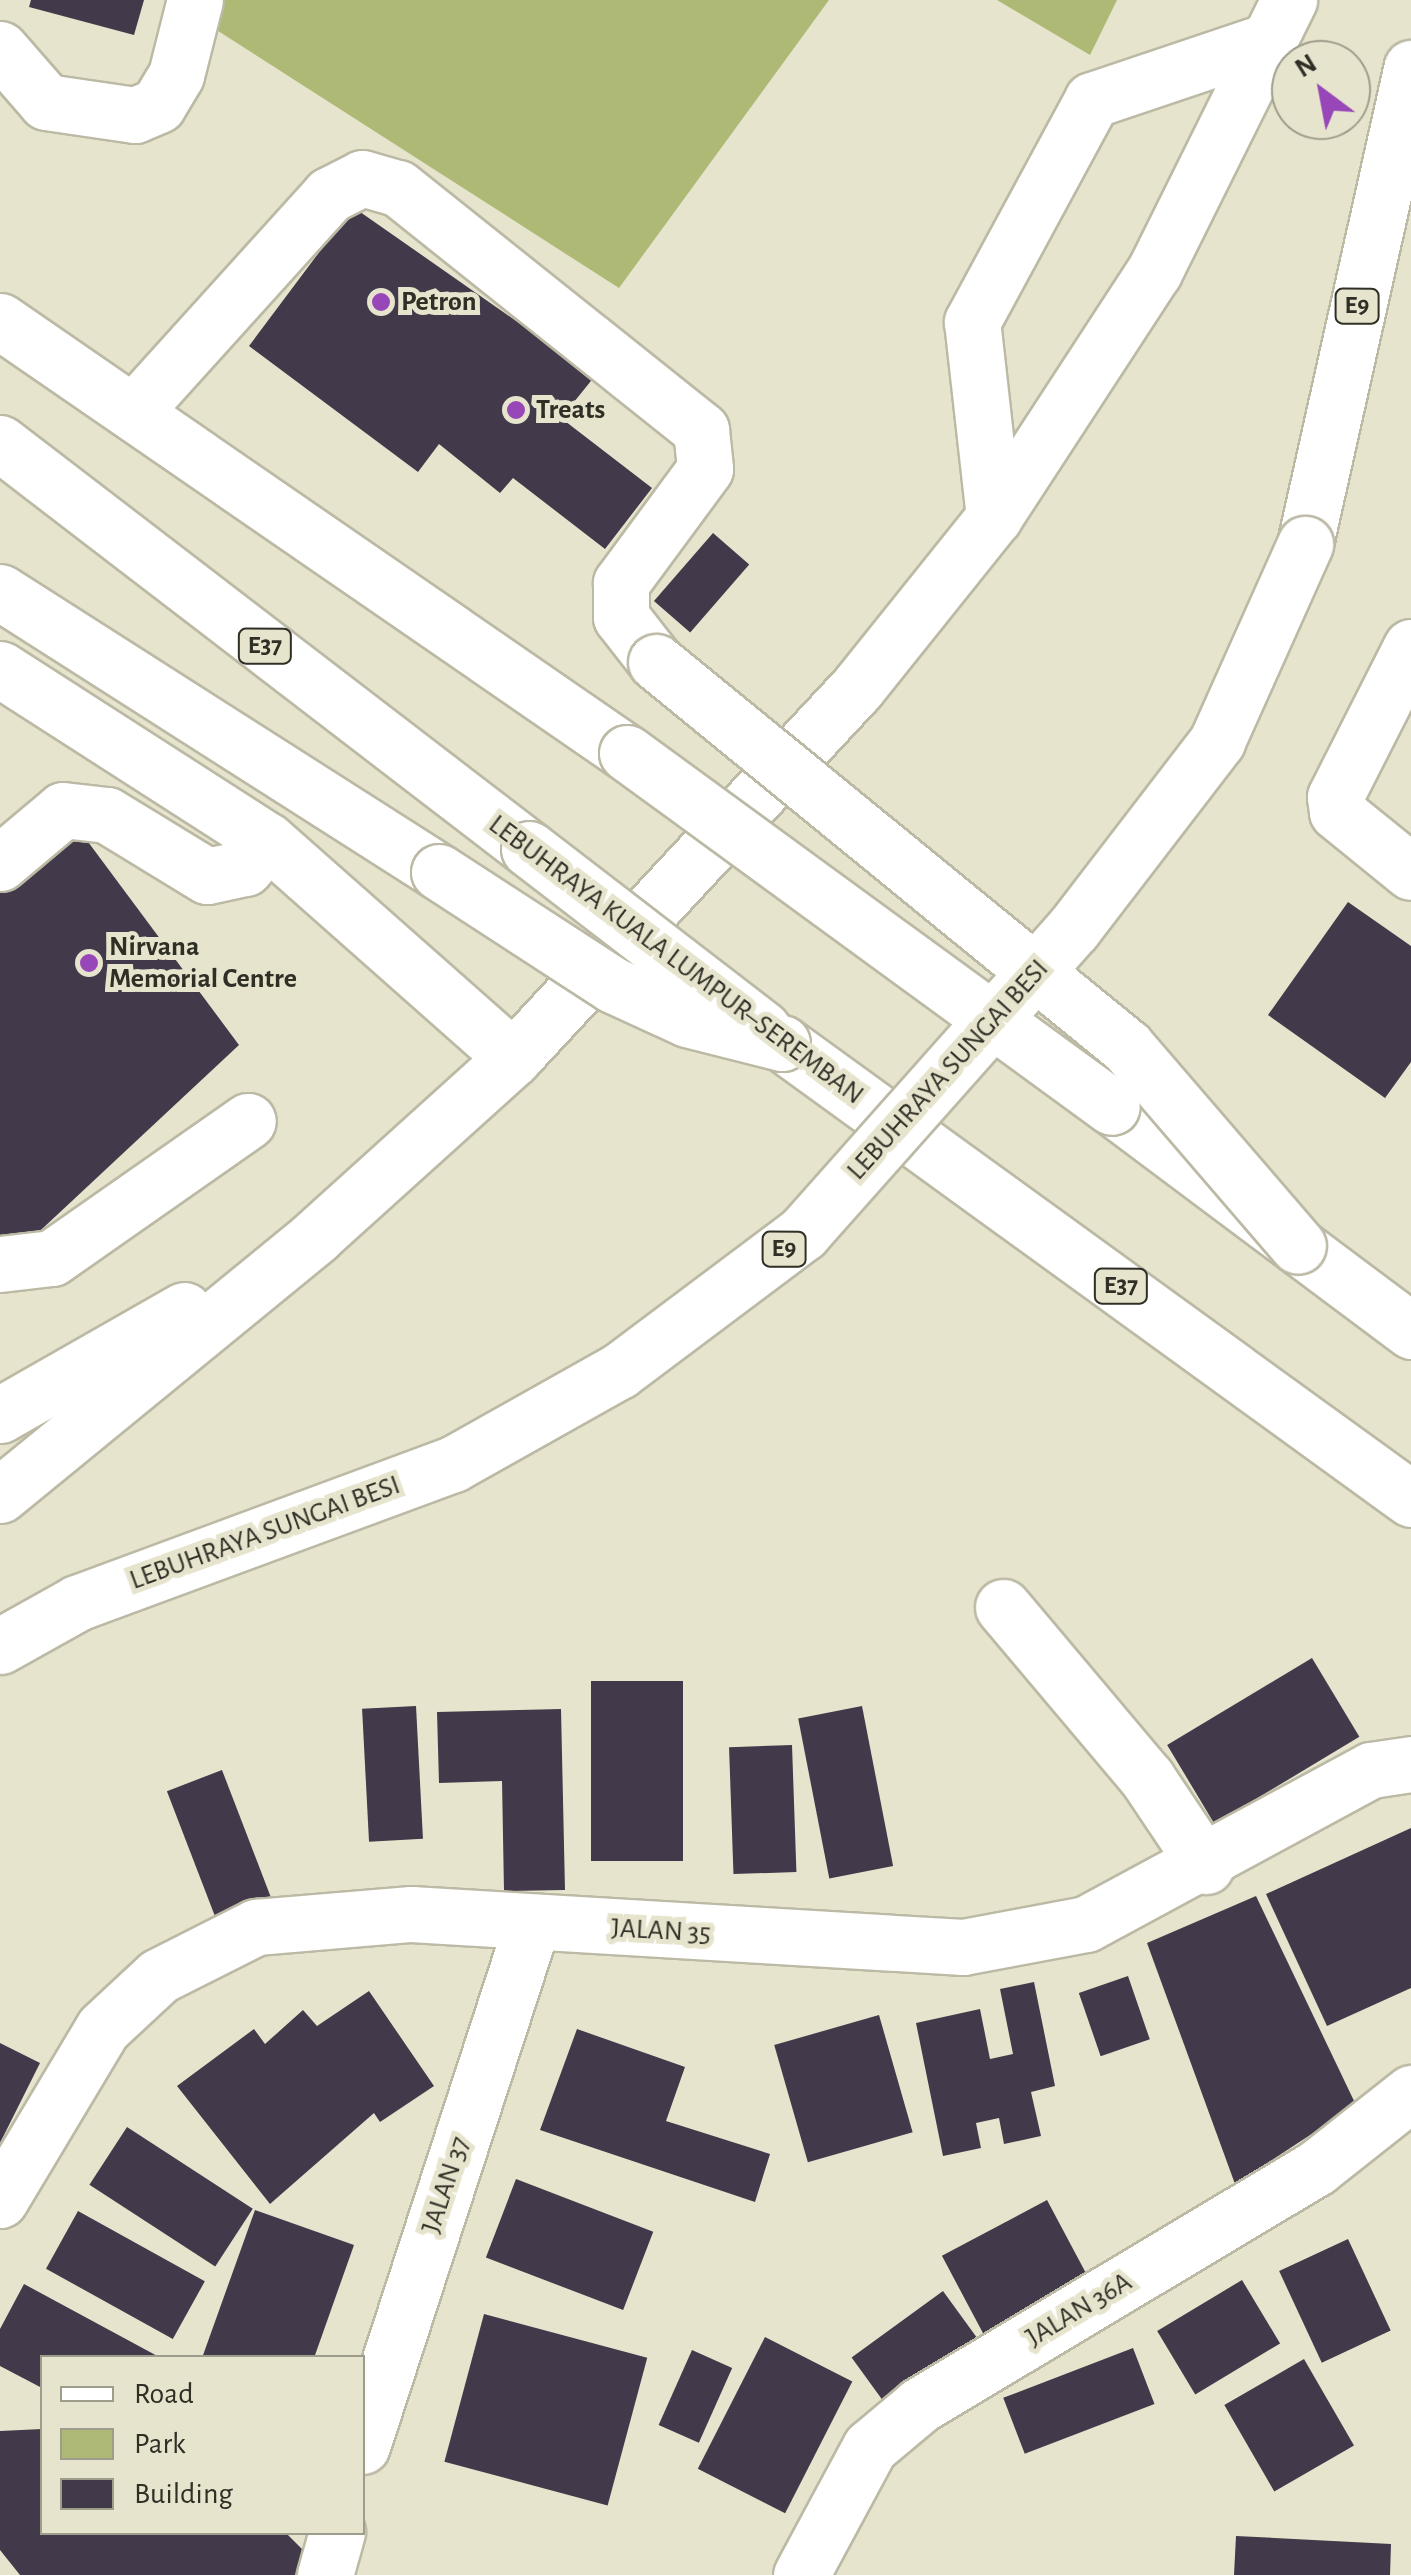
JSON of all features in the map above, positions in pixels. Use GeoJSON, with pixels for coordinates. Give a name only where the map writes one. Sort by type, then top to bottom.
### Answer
{"type":"FeatureCollection","features":[{"type":"Feature","properties":{"kind":"main road"},"geometry":{"type":"LineString","coordinates":[[0,49],[46,102],[136,115],[158,105],[176,76],[195,0]]}},
{"type":"Feature","properties":{"kind":"main road"},"geometry":{"type":"LineString","coordinates":[[994,516],[972,322],[1092,100],[1280,20]]}},
{"type":"Feature","properties":{"kind":"main road"},"geometry":{"type":"LineString","coordinates":[[0,1495],[316,1236],[513,1058],[857,688],[994,516],[1154,272],[1280,20]]}},
{"type":"Feature","properties":{"kind":"main road","name":"LEBUHRAYA SUNGAI BESI"},"geometry":{"type":"LineString","coordinates":[[0,1646],[77,1603],[454,1464],[620,1371],[803,1234],[1073,929],[1217,741],[1305,544],[1411,68]]}},
{"type":"Feature","properties":{"kind":"main road"},"geometry":{"type":"LineString","coordinates":[[135,410],[329,195],[362,178],[398,188],[701,430],[705,469],[621,582],[621,616],[656,662],[1127,1047],[1298,1246]]}},
{"type":"Feature","properties":{"kind":"main road"},"geometry":{"type":"LineString","coordinates":[[0,321],[135,410],[626,753],[1411,1330]]}},
{"type":"Feature","properties":{"kind":"main road","name":"LEBUHRAYA KUALA LUMPUR–SEREMBAN"},"geometry":{"type":"LineString","coordinates":[[0,442],[782,1043],[1411,1499]]}},
{"type":"Feature","properties":{"kind":"main road"},"geometry":{"type":"LineString","coordinates":[[0,592],[614,985],[686,1019],[782,1043]]}},
{"type":"Feature","properties":{"kind":"main road"},"geometry":{"type":"LineString","coordinates":[[1395,860],[1337,812],[1335,797],[1411,646]]}},
{"type":"Feature","properties":{"kind":"main road"},"geometry":{"type":"LineString","coordinates":[[0,670],[268,840],[513,1058]]}},
{"type":"Feature","properties":{"kind":"main road"},"geometry":{"type":"LineString","coordinates":[[0,863],[64,810],[107,816],[207,876],[245,868],[268,840]]}},
{"type":"Feature","properties":{"kind":"main road"},"geometry":{"type":"LineString","coordinates":[[0,1264],[52,1258],[248,1121]]}},
{"type":"Feature","properties":{"kind":"main road"},"geometry":{"type":"LineString","coordinates":[[0,1415],[316,1236]]}},
{"type":"Feature","properties":{"kind":"main road"},"geometry":{"type":"LineString","coordinates":[[1003,1607],[1147,1778],[1206,1866]]}},
{"type":"Feature","properties":{"kind":"main road","name":"JALAN 35"},"geometry":{"type":"LineString","coordinates":[[0,2200],[103,2028],[159,1976],[256,1927],[332,1915],[963,1947],[1086,1924],[1206,1866],[1372,1770],[1411,1764]]}},
{"type":"Feature","properties":{"kind":"main road","name":"JALAN 37"},"geometry":{"type":"LineString","coordinates":[[365,2437],[532,1924]]}},
{"type":"Feature","properties":{"kind":"main road","name":"JALAN 36A"},"geometry":{"type":"LineString","coordinates":[[801,2575],[870,2447],[920,2405],[1316,2168],[1411,2093]]}},
{"type":"Feature","properties":{"kind":"main road"},"geometry":{"type":"LineString","coordinates":[[324,2575],[336,2535]]}},
{"type":"Feature","properties":{"kind":"green space"},"geometry":{"type":"Polygon","coordinates":[[[222,0],[829,0],[619,288],[215,29],[222,0]]]}},
{"type":"Feature","properties":{"kind":"green space"},"geometry":{"type":"Polygon","coordinates":[[[997,0],[1117,0],[1090,55],[997,0]]]}},
{"type":"Feature","properties":{"kind":"building"},"geometry":{"type":"Polygon","coordinates":[[[31,0],[144,0],[134,35],[29,7],[31,0]]]}},
{"type":"Feature","properties":{"kind":"building"},"geometry":{"type":"Polygon","coordinates":[[[353,207],[595,376],[561,418],[652,488],[605,549],[513,478],[500,493],[439,444],[418,472],[249,346],[353,207]]]}},
{"type":"Feature","properties":{"kind":"building"},"geometry":{"type":"Polygon","coordinates":[[[713,533],[749,564],[690,632],[654,601],[713,533]]]}},
{"type":"Feature","properties":{"kind":"building","name":"Nirvana Memorial Centre"},"geometry":{"type":"Polygon","coordinates":[[[74,823],[239,1045],[27,1243],[0,1236],[0,882],[74,823]]]}},
{"type":"Feature","properties":{"kind":"building"},"geometry":{"type":"Polygon","coordinates":[[[1348,902],[1411,946],[1411,1062],[1385,1098],[1268,1015],[1348,902]]]}},
{"type":"Feature","properties":{"kind":"building"},"geometry":{"type":"Polygon","coordinates":[[[1312,1658],[1359,1737],[1215,1824],[1167,1745],[1312,1658]]]}},
{"type":"Feature","properties":{"kind":"building"},"geometry":{"type":"Polygon","coordinates":[[[591,1681],[683,1681],[683,1861],[591,1861],[591,1681]]]}},
{"type":"Feature","properties":{"kind":"building"},"geometry":{"type":"Polygon","coordinates":[[[416,1706],[423,1839],[369,1842],[362,1709],[416,1706]]]}},
{"type":"Feature","properties":{"kind":"building"},"geometry":{"type":"Polygon","coordinates":[[[862,1706],[893,1866],[829,1878],[798,1718],[862,1706]]]}},
{"type":"Feature","properties":{"kind":"building"},"geometry":{"type":"Polygon","coordinates":[[[561,1709],[565,1890],[504,1891],[502,1781],[439,1783],[437,1712],[561,1709]]]}},
{"type":"Feature","properties":{"kind":"building"},"geometry":{"type":"Polygon","coordinates":[[[792,1745],[796,1872],[733,1874],[729,1747],[792,1745]]]}},
{"type":"Feature","properties":{"kind":"building"},"geometry":{"type":"Polygon","coordinates":[[[222,1770],[276,1911],[221,1932],[167,1791],[222,1770]]]}},
{"type":"Feature","properties":{"kind":"building"},"geometry":{"type":"Polygon","coordinates":[[[1411,1828],[1411,1988],[1327,2026],[1266,1894],[1411,1828]]]}},
{"type":"Feature","properties":{"kind":"building"},"geometry":{"type":"Polygon","coordinates":[[[1256,1896],[1356,2105],[1235,2184],[1147,1943],[1256,1896]]]}},
{"type":"Feature","properties":{"kind":"building"},"geometry":{"type":"Polygon","coordinates":[[[1128,1976],[1150,2039],[1101,2056],[1079,1993],[1128,1976]]]}},
{"type":"Feature","properties":{"kind":"building"},"geometry":{"type":"Polygon","coordinates":[[[1034,1982],[1055,2086],[1031,2092],[1041,2136],[1004,2144],[999,2118],[976,2123],[981,2148],[943,2156],[916,2023],[980,2009],[990,2059],[1013,2054],[1000,1989],[1034,1982]]]}},
{"type":"Feature","properties":{"kind":"building"},"geometry":{"type":"Polygon","coordinates":[[[369,1991],[434,2086],[380,2122],[374,2113],[270,2204],[177,2086],[254,2029],[265,2044],[303,2010],[317,2026],[369,1991]]]}},
{"type":"Feature","properties":{"kind":"building"},"geometry":{"type":"Polygon","coordinates":[[[879,2015],[913,2132],[808,2162],[774,2045],[879,2015]]]}},
{"type":"Feature","properties":{"kind":"building"},"geometry":{"type":"Polygon","coordinates":[[[577,2029],[685,2067],[666,2121],[770,2154],[755,2202],[540,2130],[577,2029]]]}},
{"type":"Feature","properties":{"kind":"building"},"geometry":{"type":"Polygon","coordinates":[[[0,2043],[40,2063],[0,2143],[0,2043]]]}},
{"type":"Feature","properties":{"kind":"building"},"geometry":{"type":"Polygon","coordinates":[[[127,2127],[253,2209],[215,2267],[89,2185],[127,2127]]]}},
{"type":"Feature","properties":{"kind":"building"},"geometry":{"type":"Polygon","coordinates":[[[516,2179],[653,2232],[623,2310],[486,2257],[516,2179]]]}},
{"type":"Feature","properties":{"kind":"building"},"geometry":{"type":"Polygon","coordinates":[[[1047,2200],[1091,2282],[986,2338],[942,2256],[1047,2200]]]}},
{"type":"Feature","properties":{"kind":"building"},"geometry":{"type":"Polygon","coordinates":[[[255,2210],[354,2245],[315,2355],[203,2355],[255,2210]]]}},
{"type":"Feature","properties":{"kind":"building"},"geometry":{"type":"Polygon","coordinates":[[[78,2211],[205,2281],[173,2339],[46,2269],[78,2211]]]}},
{"type":"Feature","properties":{"kind":"building"},"geometry":{"type":"Polygon","coordinates":[[[1348,2239],[1391,2331],[1322,2363],[1279,2271],[1348,2239]]]}},
{"type":"Feature","properties":{"kind":"building"},"geometry":{"type":"Polygon","coordinates":[[[1242,2280],[1280,2343],[1195,2394],[1157,2331],[1242,2280]]]}},
{"type":"Feature","properties":{"kind":"building"},"geometry":{"type":"Polygon","coordinates":[[[24,2284],[155,2355],[40,2355],[40,2387],[0,2366],[0,2329],[24,2284]]]}},
{"type":"Feature","properties":{"kind":"building"},"geometry":{"type":"Polygon","coordinates":[[[943,2291],[980,2342],[889,2408],[852,2357],[943,2291]]]}},
{"type":"Feature","properties":{"kind":"building"},"geometry":{"type":"Polygon","coordinates":[[[484,2314],[647,2358],[608,2506],[444,2462],[484,2314]]]}},
{"type":"Feature","properties":{"kind":"building"},"geometry":{"type":"Polygon","coordinates":[[[765,2337],[852,2381],[785,2513],[698,2469],[765,2337]]]}},
{"type":"Feature","properties":{"kind":"building"},"geometry":{"type":"Polygon","coordinates":[[[1133,2348],[1155,2404],[1025,2454],[1003,2398],[1133,2348]]]}},
{"type":"Feature","properties":{"kind":"building"},"geometry":{"type":"Polygon","coordinates":[[[692,2350],[732,2368],[699,2443],[659,2425],[692,2350]]]}},
{"type":"Feature","properties":{"kind":"building"},"geometry":{"type":"Polygon","coordinates":[[[1304,2359],[1354,2446],[1274,2492],[1224,2405],[1304,2359]]]}},
{"type":"Feature","properties":{"kind":"building"},"geometry":{"type":"Polygon","coordinates":[[[40,2429],[40,2535],[288,2535],[303,2550],[295,2575],[20,2575],[0,2550],[0,2431],[40,2429]]]}},
{"type":"Feature","properties":{"kind":"building"},"geometry":{"type":"Polygon","coordinates":[[[1236,2536],[1391,2544],[1390,2575],[1234,2575],[1236,2536]]]}},
{"type":"Feature","properties":{"kind":"place","name":"Petron"},"geometry":{"type":"Point","coordinates":[381,302]}},
{"type":"Feature","properties":{"kind":"place","name":"Treats"},"geometry":{"type":"Point","coordinates":[516,410]}},
{"type":"Feature","properties":{"kind":"place","name":"Nirvana Memorial Centre"},"geometry":{"type":"Point","coordinates":[89,963]}}]}
